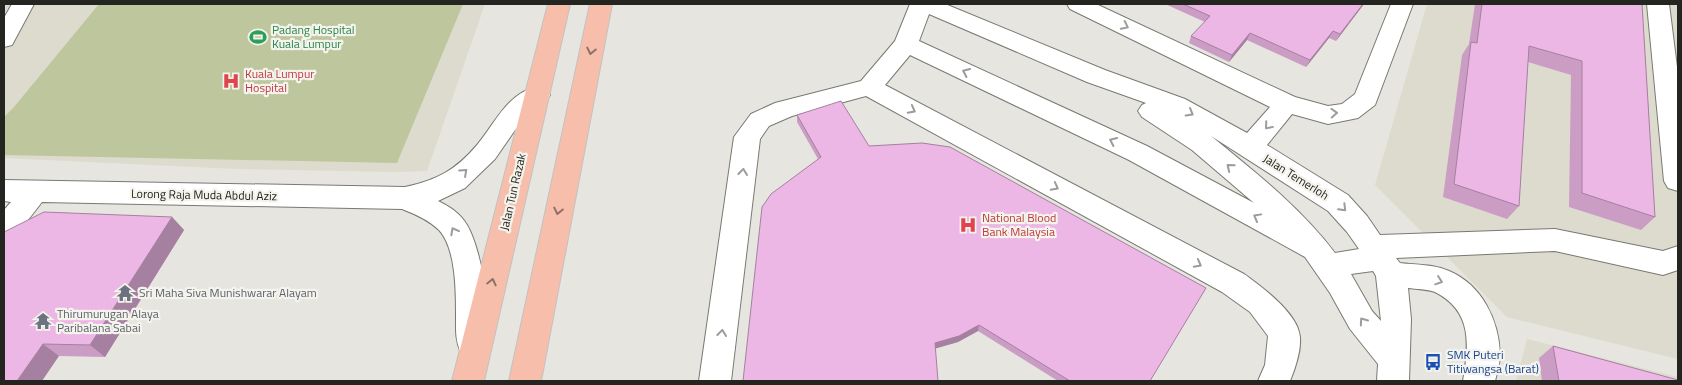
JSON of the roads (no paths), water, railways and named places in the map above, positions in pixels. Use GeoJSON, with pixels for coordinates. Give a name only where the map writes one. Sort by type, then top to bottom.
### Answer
{"type":"FeatureCollection","features":[{"type":"Feature","properties":{"kind":"main road","name":"Jalan Tun Razak"},"geometry":{"type":"LineString","coordinates":[[470,372],[559,4]]}},
{"type":"Feature","properties":{"kind":"main road"},"geometry":{"type":"LineString","coordinates":[[525,381],[601,4]]}},
{"type":"Feature","properties":{"kind":"street","name":"Jalan Temerloh"},"geometry":{"type":"LineString","coordinates":[[923,4],[962,11],[1096,76],[1176,105],[1250,148],[1338,203],[1357,224],[1382,260],[1396,319],[1393,370]]}},
{"type":"Feature","properties":{"kind":"street"},"geometry":{"type":"LineString","coordinates":[[715,381],[748,137],[760,120],[784,109],[869,87],[906,44],[923,4]]}},
{"type":"Feature","properties":{"kind":"street"},"geometry":{"type":"LineString","coordinates":[[1080,4],[1287,104],[1328,115],[1349,112],[1366,99],[1402,4]]}},
{"type":"Feature","properties":{"kind":"street"},"geometry":{"type":"LineString","coordinates":[[1658,4],[1678,181]]}},
{"type":"Feature","properties":{"kind":"street"},"geometry":{"type":"LineString","coordinates":[[4,39],[16,11]]}},
{"type":"Feature","properties":{"kind":"street"},"geometry":{"type":"LineString","coordinates":[[906,44],[1138,153],[1322,258],[1382,260],[1555,240],[1673,264]]}},
{"type":"Feature","properties":{"kind":"street","name":"Jalan Temerloh"},"geometry":{"type":"LineString","coordinates":[[1096,76],[1201,143],[1256,188],[1286,216],[1322,258],[1341,284],[1361,320],[1393,370]]}},
{"type":"Feature","properties":{"kind":"street"},"geometry":{"type":"LineString","coordinates":[[869,87],[1233,282],[1261,303],[1284,333],[1281,365],[1274,381]]}},
{"type":"Feature","properties":{"kind":"street","name":"Lorong Raja Muda Abdul Aziz"},"geometry":{"type":"LineString","coordinates":[[4,191],[405,198],[435,191],[454,181],[486,152],[517,108],[537,95]]}},
{"type":"Feature","properties":{"kind":"street"},"geometry":{"type":"LineString","coordinates":[[1250,148],[1287,104]]}},
{"type":"Feature","properties":{"kind":"street"},"geometry":{"type":"LineString","coordinates":[[4,230],[34,193]]}},
{"type":"Feature","properties":{"kind":"street","name":"Lorong Raja Muda Abdul Aziz"},"geometry":{"type":"LineString","coordinates":[[405,198],[428,208],[450,223],[465,250],[471,296],[470,372]]}},
{"type":"Feature","properties":{"kind":"street"},"geometry":{"type":"LineString","coordinates":[[1382,260],[1440,280],[1465,297],[1481,324],[1484,356],[1478,381]]}},
{"type":"Feature","properties":{"kind":"place","name":"Padang Hospital Kuala Lumpur"},"geometry":{"type":"Point","coordinates":[258,37]}},
{"type":"Feature","properties":{"kind":"place","name":"Kuala Lumpur Hospital"},"geometry":{"type":"Point","coordinates":[231,81]}},
{"type":"Feature","properties":{"kind":"place","name":"National Blood Bank Malaysia"},"geometry":{"type":"Point","coordinates":[968,225]}},
{"type":"Feature","properties":{"kind":"place","name":"Sri Maha Siva Munishwarar Alayam"},"geometry":{"type":"Point","coordinates":[125,293]}},
{"type":"Feature","properties":{"kind":"place","name":"Thirumurugan Alaya Paribalana Sabai"},"geometry":{"type":"Point","coordinates":[43,321]}},
{"type":"Feature","properties":{"kind":"place","name":"SMK Puteri Titiwangsa (Barat)"},"geometry":{"type":"Point","coordinates":[1433,362]}}]}
